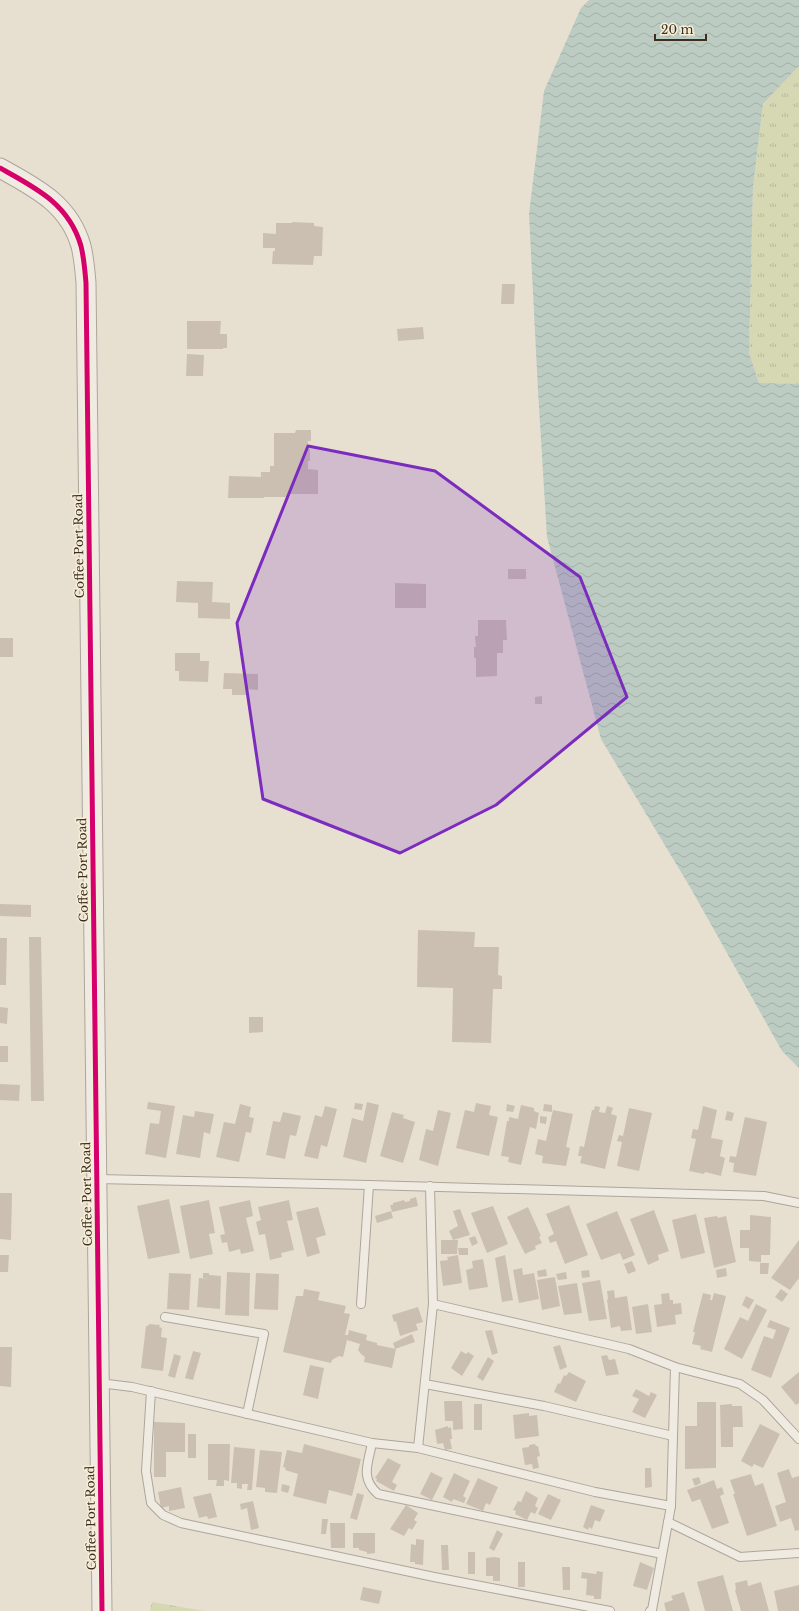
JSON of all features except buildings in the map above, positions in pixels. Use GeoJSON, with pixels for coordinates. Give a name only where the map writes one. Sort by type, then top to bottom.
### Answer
{"type":"FeatureCollection","features":[{"type":"Feature","properties":{"kind":"street","name":"Coffee Port Road"},"geometry":{"type":"LineString","coordinates":[[0,168],[43,193],[67,216],[81,246],[86,283],[102,1611]]}},
{"type":"Feature","properties":{"kind":"lane"},"geometry":{"type":"LineString","coordinates":[[97,1178],[764,1196],[799,1203]]}},
{"type":"Feature","properties":{"kind":"lane"},"geometry":{"type":"LineString","coordinates":[[360,1304],[369,1185]]}},
{"type":"Feature","properties":{"kind":"lane"},"geometry":{"type":"LineString","coordinates":[[418,1448],[433,1304],[430,1186]]}},
{"type":"Feature","properties":{"kind":"lane"},"geometry":{"type":"LineString","coordinates":[[433,1304],[629,1349],[675,1367],[740,1384],[763,1400],[799,1439]]}},
{"type":"Feature","properties":{"kind":"lane"},"geometry":{"type":"LineString","coordinates":[[165,1317],[264,1334],[247,1414]]}},
{"type":"Feature","properties":{"kind":"lane"},"geometry":{"type":"LineString","coordinates":[[650,1611],[652,1610],[671,1506],[675,1367]]}},
{"type":"Feature","properties":{"kind":"lane"},"geometry":{"type":"LineString","coordinates":[[99,1383],[132,1386],[372,1443],[418,1448],[595,1492],[671,1506]]}},
{"type":"Feature","properties":{"kind":"lane"},"geometry":{"type":"LineString","coordinates":[[425,1384],[544,1406],[673,1436]]}},
{"type":"Feature","properties":{"kind":"lane"},"geometry":{"type":"LineString","coordinates":[[151,1391],[146,1471],[151,1503],[163,1516],[181,1523],[610,1611]]}},
{"type":"Feature","properties":{"kind":"lane"},"geometry":{"type":"LineString","coordinates":[[372,1443],[366,1472],[369,1486],[378,1494],[662,1554]]}},
{"type":"Feature","properties":{"kind":"lane"},"geometry":{"type":"LineString","coordinates":[[668,1522],[740,1557],[799,1553]]}},
{"type":"Feature","properties":{"kind":"highlighted area"},"geometry":{"type":"Polygon","coordinates":[[[308,446],[435,471],[580,577],[627,697],[496,805],[400,853],[263,799],[237,623],[308,446]]]}},
{"type":"Feature","properties":{"kind":"green space"},"geometry":{"type":"Polygon","coordinates":[[[799,66],[799,384],[759,383],[749,353],[753,187],[763,104],[799,66]]]}},
{"type":"Feature","properties":{"kind":"green space"},"geometry":{"type":"Polygon","coordinates":[[[152,1602],[205,1611],[150,1611],[152,1602]]]}},
{"type":"Feature","properties":{"kind":"water"},"geometry":{"type":"Polygon","coordinates":[[[589,0],[799,0],[799,66],[763,104],[753,187],[749,353],[759,383],[799,384],[799,1068],[782,1051],[690,887],[601,739],[547,537],[529,214],[544,91],[581,8],[589,0]]]}},
{"type":"Feature","properties":{"kind":"cycle path"},"geometry":{"type":"LineString","coordinates":[[0,168],[38,190],[60,208],[76,231],[84,260],[86,283],[102,1611]]}}]}
